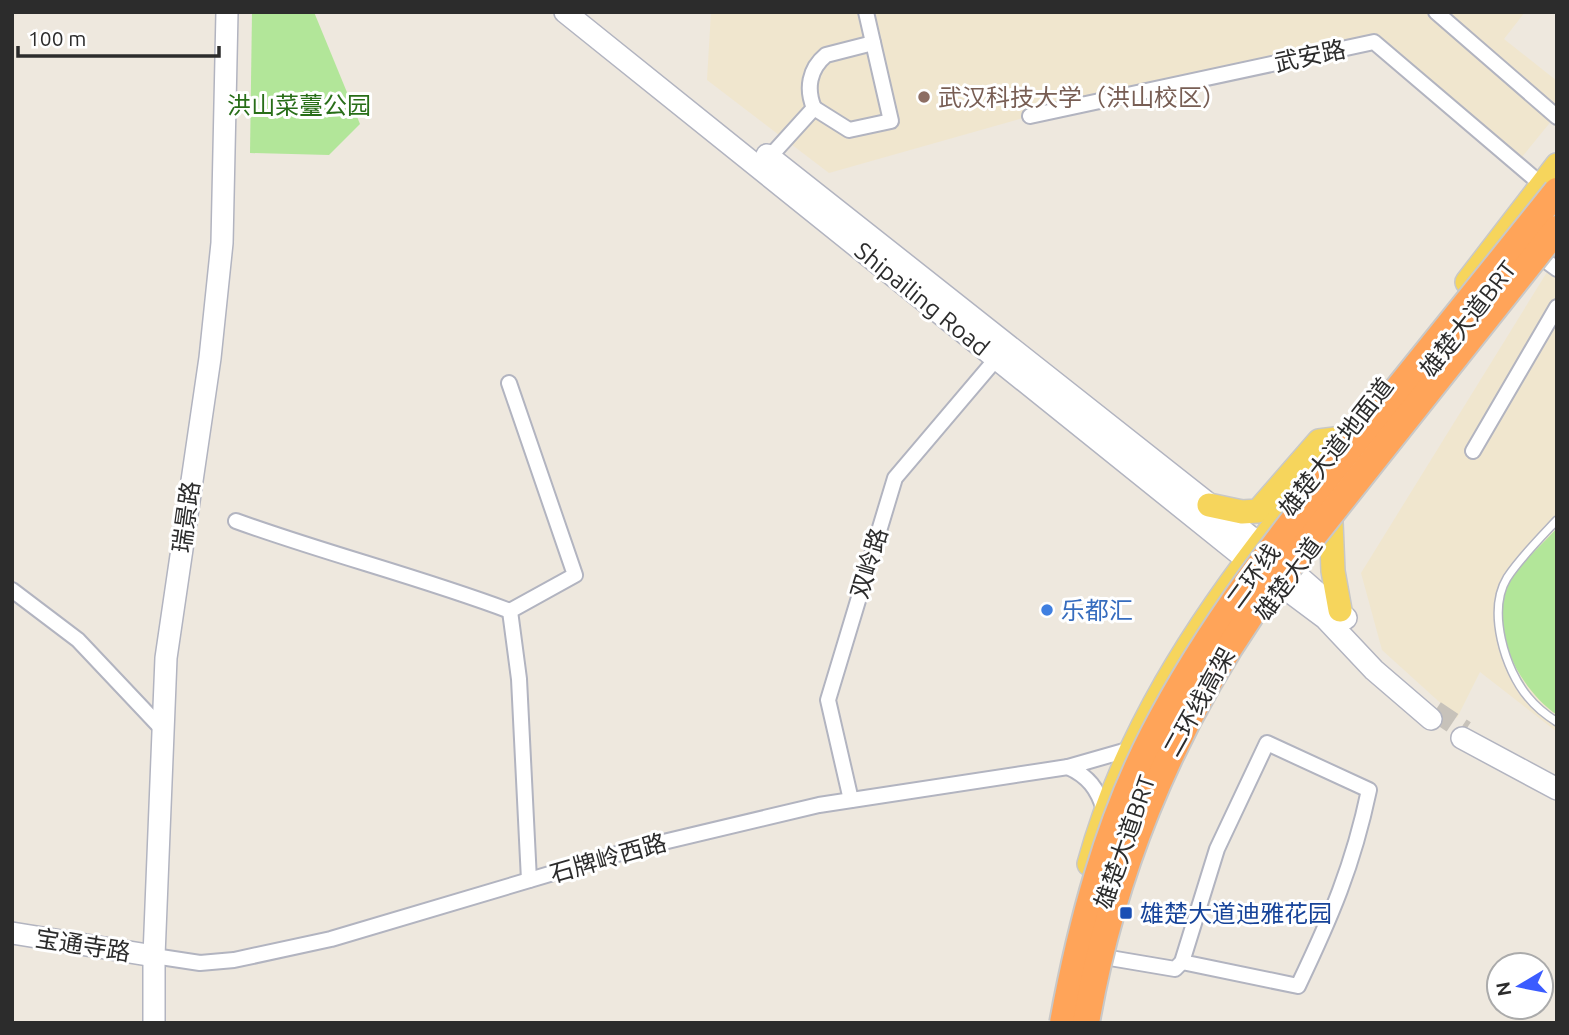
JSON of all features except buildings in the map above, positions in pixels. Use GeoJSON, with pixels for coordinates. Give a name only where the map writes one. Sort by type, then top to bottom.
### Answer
{"type":"FeatureCollection","features":[{"type":"Feature","properties":{"kind":"highway","name":"二环线"},"geometry":{"type":"LineString","coordinates":[[1063,1023],[1080,937],[1106,849],[1153,735],[1192,665],[1298,513],[1549,188]]}},
{"type":"Feature","properties":{"kind":"highway","name":"二环线高架"},"geometry":{"type":"LineString","coordinates":[[1086,1023],[1110,917],[1163,770],[1197,702],[1234,640],[1285,566],[1557,227]]}},
{"type":"Feature","properties":{"kind":"highway"},"geometry":{"type":"LineString","coordinates":[[1099,1023],[1124,907],[1154,815],[1174,767],[1223,677],[1277,595],[1285,566]]}},
{"type":"Feature","properties":{"kind":"main road","name":"瑞景路"},"geometry":{"type":"LineString","coordinates":[[154,1023],[154,956],[166,658],[209,358],[222,243],[227,12]]}},
{"type":"Feature","properties":{"kind":"main road","name":"Shipailing Road"},"geometry":{"type":"LineString","coordinates":[[565,12],[1209,505],[1253,552]]}},
{"type":"Feature","properties":{"kind":"main road","name":"Shipailing Road"},"geometry":{"type":"LineString","coordinates":[[588,12],[996,359],[1253,552]]}},
{"type":"Feature","properties":{"kind":"main road","name":"雄楚大道地面道"},"geometry":{"type":"LineString","coordinates":[[1056,1023],[1068,939],[1104,810],[1153,704],[1202,622],[1253,552],[1549,188],[1557,165]]}},
{"type":"Feature","properties":{"kind":"main road","name":"雄楚大道"},"geometry":{"type":"LineString","coordinates":[[1099,1023],[1100,959],[1154,818],[1186,747],[1285,566],[1331,522],[1400,424],[1557,227]]}},
{"type":"Feature","properties":{"kind":"main road"},"geometry":{"type":"LineString","coordinates":[[1209,505],[1242,512],[1258,511],[1319,441],[1343,438]]}},
{"type":"Feature","properties":{"kind":"main road"},"geometry":{"type":"LineString","coordinates":[[1331,522],[1333,571],[1340,610]]}},
{"type":"Feature","properties":{"kind":"main road"},"geometry":{"type":"LineString","coordinates":[[1253,552],[1285,566],[1340,610],[1371,652],[1433,715],[1374,670],[1325,618],[1285,566]]}},
{"type":"Feature","properties":{"kind":"main road"},"geometry":{"type":"LineString","coordinates":[[1557,778],[1464,735],[1557,789]]}},
{"type":"Feature","properties":{"kind":"main road","name":"宝通寺路"},"geometry":{"type":"LineString","coordinates":[[12,933],[154,956]]}},
{"type":"Feature","properties":{"kind":"street"},"geometry":{"type":"LineString","coordinates":[[866,12],[891,121],[849,130],[814,108],[809,86],[820,60],[826,55],[873,43]]}},
{"type":"Feature","properties":{"kind":"street"},"geometry":{"type":"LineString","coordinates":[[1436,12],[1557,117]]}},
{"type":"Feature","properties":{"kind":"street","name":"武安路"},"geometry":{"type":"LineString","coordinates":[[1030,116],[1374,42],[1549,188]]}},
{"type":"Feature","properties":{"kind":"street"},"geometry":{"type":"LineString","coordinates":[[764,162],[814,108]]}},
{"type":"Feature","properties":{"kind":"street"},"geometry":{"type":"LineString","coordinates":[[1535,253],[1557,269]]}},
{"type":"Feature","properties":{"kind":"street"},"geometry":{"type":"LineString","coordinates":[[1473,451],[1557,307]]}},
{"type":"Feature","properties":{"kind":"street","name":"双岭路"},"geometry":{"type":"LineString","coordinates":[[851,800],[828,700],[895,478],[996,359]]}},
{"type":"Feature","properties":{"kind":"street"},"geometry":{"type":"LineString","coordinates":[[236,521],[288,540],[443,586],[510,611],[575,575],[509,383]]}},
{"type":"Feature","properties":{"kind":"street"},"geometry":{"type":"LineString","coordinates":[[12,590],[78,640],[163,730]]}},
{"type":"Feature","properties":{"kind":"street"},"geometry":{"type":"LineString","coordinates":[[510,611],[519,679],[529,880]]}},
{"type":"Feature","properties":{"kind":"street"},"geometry":{"type":"LineString","coordinates":[[1100,959],[1175,970],[1182,962],[1217,849],[1267,743],[1369,790],[1357,847],[1335,909],[1298,986],[1182,962]]}},
{"type":"Feature","properties":{"kind":"street","name":"石牌岭西路"},"geometry":{"type":"LineString","coordinates":[[154,956],[200,963],[234,960],[331,939],[634,849],[851,800],[1068,767],[1131,749]]}},
{"type":"Feature","properties":{"kind":"street"},"geometry":{"type":"LineString","coordinates":[[1068,767],[1084,775],[1100,796],[1104,810]]}},
{"type":"Feature","properties":{"kind":"lane","name":"雄楚大道BRT"},"geometry":{"type":"LineString","coordinates":[[1498,280],[1557,204]]}},
{"type":"Feature","properties":{"kind":"lane"},"geometry":{"type":"LineString","coordinates":[[1557,520],[1506,580],[1500,611],[1506,654],[1520,685],[1535,705],[1557,722]]}},
{"type":"Feature","properties":{"kind":"lane"},"geometry":{"type":"LineString","coordinates":[[1208,665],[1285,566]]}},
{"type":"Feature","properties":{"kind":"lane"},"geometry":{"type":"LineString","coordinates":[[1086,973],[1100,959]]}},
{"type":"Feature","properties":{"kind":"shaded area","name":"武汉科技大学（洪山校区）"},"geometry":{"type":"Polygon","coordinates":[[[711,12],[1525,12],[1504,39],[1557,81],[1557,114],[1517,163],[1374,42],[1030,116],[829,173],[707,80],[711,12]]]}},
{"type":"Feature","properties":{"kind":"shaded area"},"geometry":{"type":"Polygon","coordinates":[[[1557,256],[1557,732],[1480,672],[1457,718],[1382,650],[1361,573],[1557,256]]]}},
{"type":"Feature","properties":{"kind":"green space","name":"洪山菜薹公园"},"geometry":{"type":"Polygon","coordinates":[[[252,12],[314,12],[360,124],[329,155],[250,153],[252,12]]]}},
{"type":"Feature","properties":{"kind":"green space"},"geometry":{"type":"Polygon","coordinates":[[[1557,528],[1557,715],[1543,704],[1519,673],[1504,636],[1502,617],[1510,581],[1557,528]]]}},
{"type":"Feature","properties":{"kind":"tunnel"},"geometry":{"type":"LineString","coordinates":[[1435,711],[1465,731]]}},
{"type":"Feature","properties":{"kind":"place","name":"武汉科技大学（洪山校区）"},"geometry":{"type":"Point","coordinates":[924,97]}},
{"type":"Feature","properties":{"kind":"place","name":"乐都汇"},"geometry":{"type":"Point","coordinates":[1047,610]}},
{"type":"Feature","properties":{"kind":"place","name":"雄楚大道迪雅花园"},"geometry":{"type":"Point","coordinates":[1126,913]}}]}
